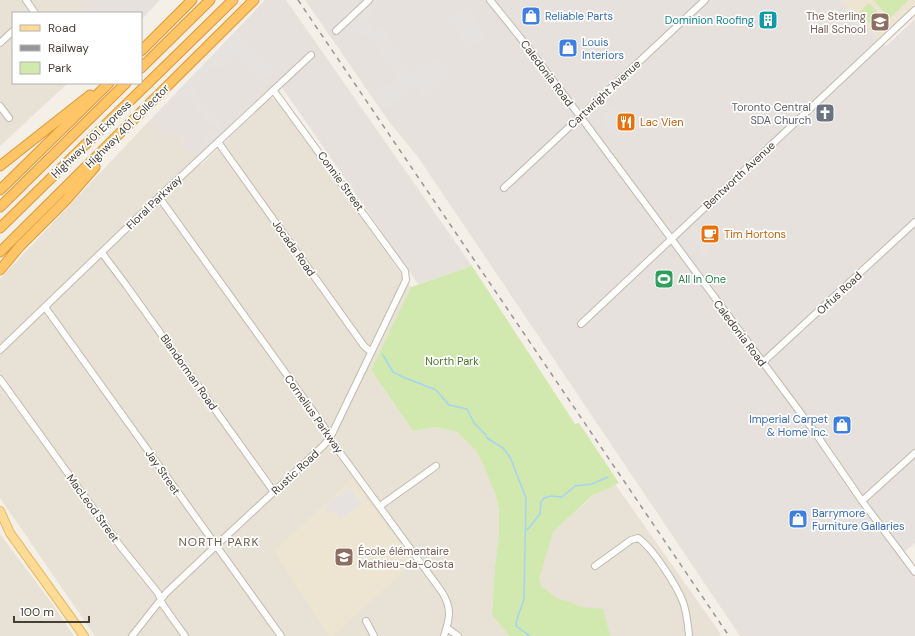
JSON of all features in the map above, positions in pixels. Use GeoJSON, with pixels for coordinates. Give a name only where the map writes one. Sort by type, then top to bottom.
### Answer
{"type":"FeatureCollection","features":[{"type":"Feature","properties":{"kind":"highway"},"geometry":{"type":"LineString","coordinates":[[142,50],[192,0]]}},
{"type":"Feature","properties":{"kind":"highway"},"geometry":{"type":"LineString","coordinates":[[142,67],[210,0]]}},
{"type":"Feature","properties":{"kind":"highway","name":"Highway 401 Express"},"geometry":{"type":"LineString","coordinates":[[0,228],[233,0]]}},
{"type":"Feature","properties":{"kind":"highway","name":"Highway 401 Collector"},"geometry":{"type":"LineString","coordinates":[[0,252],[254,0]]}},
{"type":"Feature","properties":{"kind":"highway"},"geometry":{"type":"LineString","coordinates":[[0,190],[108,84]]}},
{"type":"Feature","properties":{"kind":"highway","name":"Highway 401 Express"},"geometry":{"type":"LineString","coordinates":[[0,207],[125,84]]}},
{"type":"Feature","properties":{"kind":"highway"},"geometry":{"type":"LineString","coordinates":[[0,166],[88,96],[100,92]]}},
{"type":"Feature","properties":{"kind":"highway"},"geometry":{"type":"LineString","coordinates":[[0,270],[20,246],[66,200],[134,120]]}},
{"type":"Feature","properties":{"kind":"main road"},"geometry":{"type":"LineString","coordinates":[[0,511],[10,532],[84,636]]}},
{"type":"Feature","properties":{"kind":"main road"},"geometry":{"type":"LineString","coordinates":[[0,523],[10,532]]}},
{"type":"Feature","properties":{"kind":"street"},"geometry":{"type":"LineString","coordinates":[[26,0],[33,12]]}},
{"type":"Feature","properties":{"kind":"street"},"geometry":{"type":"LineString","coordinates":[[336,31],[369,0]]}},
{"type":"Feature","properties":{"kind":"street","name":"Caledonia Road"},"geometry":{"type":"LineString","coordinates":[[490,0],[580,116],[814,431],[862,501],[915,572]]}},
{"type":"Feature","properties":{"kind":"street","name":"Cartwright Avenue"},"geometry":{"type":"LineString","coordinates":[[504,188],[705,0]]}},
{"type":"Feature","properties":{"kind":"street","name":"Bentworth Avenue"},"geometry":{"type":"LineString","coordinates":[[581,324],[915,10]]}},
{"type":"Feature","properties":{"kind":"street"},"geometry":{"type":"LineString","coordinates":[[0,43],[12,32]]}},
{"type":"Feature","properties":{"kind":"street","name":"Floral Parkway"},"geometry":{"type":"LineString","coordinates":[[0,350],[159,197],[311,55]]}},
{"type":"Feature","properties":{"kind":"street","name":"Connie Street"},"geometry":{"type":"LineString","coordinates":[[274,91],[346,188],[406,273]]}},
{"type":"Feature","properties":{"kind":"street"},"geometry":{"type":"LineString","coordinates":[[0,106],[8,118]]}},
{"type":"Feature","properties":{"kind":"street","name":"Jocada Road"},"geometry":{"type":"LineString","coordinates":[[218,142],[364,346],[371,352]]}},
{"type":"Feature","properties":{"kind":"street","name":"Cornelius Parkway"},"geometry":{"type":"LineString","coordinates":[[159,197],[447,600],[449,612],[444,636]]}},
{"type":"Feature","properties":{"kind":"street","name":"Orfus Road"},"geometry":{"type":"LineString","coordinates":[[762,363],[915,222]]}},
{"type":"Feature","properties":{"kind":"street","name":"Blandorman Road"},"geometry":{"type":"LineString","coordinates":[[102,253],[274,492]]}},
{"type":"Feature","properties":{"kind":"street","name":"Rustic Road"},"geometry":{"type":"LineString","coordinates":[[132,636],[161,599],[330,438],[403,288],[406,280],[406,273]]}},
{"type":"Feature","properties":{"kind":"street","name":"Jay Street"},"geometry":{"type":"LineString","coordinates":[[45,307],[281,636]]}},
{"type":"Feature","properties":{"kind":"street","name":"MacLeod Street"},"geometry":{"type":"LineString","coordinates":[[0,379],[103,522],[158,593],[163,605],[185,636]]}},
{"type":"Feature","properties":{"kind":"street"},"geometry":{"type":"LineString","coordinates":[[862,501],[915,453]]}},
{"type":"Feature","properties":{"kind":"street"},"geometry":{"type":"LineString","coordinates":[[380,506],[436,466]]}},
{"type":"Feature","properties":{"kind":"street"},"geometry":{"type":"LineString","coordinates":[[595,566],[631,540],[638,538],[642,540],[676,586],[683,601],[689,636]]}},
{"type":"Feature","properties":{"kind":"street"},"geometry":{"type":"LineString","coordinates":[[366,621],[374,636]]}},
{"type":"Feature","properties":{"kind":"street"},"geometry":{"type":"LineString","coordinates":[[446,628],[458,636]]}},
{"type":"Feature","properties":{"kind":"shaded area"},"geometry":{"type":"Polygon","coordinates":[[[0,0],[79,0],[87,12],[12,12],[12,84],[67,84],[0,146],[0,0]]]}},
{"type":"Feature","properties":{"kind":"shaded area"},"geometry":{"type":"Polygon","coordinates":[[[79,0],[160,0],[142,19],[142,12],[87,12],[79,0]]]}},
{"type":"Feature","properties":{"kind":"shaded area"},"geometry":{"type":"Polygon","coordinates":[[[265,0],[286,0],[472,266],[418,284],[283,89],[276,85],[266,91],[195,159],[181,144],[184,141],[179,136],[174,138],[169,133],[163,138],[150,120],[265,0]]]}},
{"type":"Feature","properties":{"kind":"shaded area"},"geometry":{"type":"Polygon","coordinates":[[[305,0],[841,0],[886,46],[915,19],[915,543],[899,556],[915,579],[915,636],[740,636],[418,157],[390,123],[305,0]]]}},
{"type":"Feature","properties":{"kind":"shaded area"},"geometry":{"type":"Polygon","coordinates":[[[835,0],[841,0],[872,34],[869,37],[835,0]]]}},
{"type":"Feature","properties":{"kind":"shaded area","name":"The Sterling Hall School"},"geometry":{"type":"Polygon","coordinates":[[[841,0],[915,0],[915,5],[879,39],[841,0]]]}},
{"type":"Feature","properties":{"kind":"shaded area"},"geometry":{"type":"Polygon","coordinates":[[[466,6],[487,36],[469,49],[447,20],[466,6]]]}},
{"type":"Feature","properties":{"kind":"shaded area"},"geometry":{"type":"Polygon","coordinates":[[[370,7],[375,15],[367,21],[374,31],[382,26],[400,51],[397,53],[411,72],[425,62],[427,64],[438,57],[452,75],[425,101],[416,88],[387,108],[373,96],[397,78],[367,33],[361,37],[351,24],[370,7]]]}},
{"type":"Feature","properties":{"kind":"shaded area"},"geometry":{"type":"Polygon","coordinates":[[[237,31],[274,71],[260,84],[235,56],[219,70],[214,65],[191,86],[221,119],[219,122],[225,128],[221,132],[208,121],[179,91],[237,31]]]}},
{"type":"Feature","properties":{"kind":"shaded area"},"geometry":{"type":"Polygon","coordinates":[[[270,98],[276,99],[411,287],[371,370],[413,431],[434,427],[456,431],[476,451],[496,496],[501,524],[495,566],[492,615],[509,636],[95,636],[0,498],[0,279],[150,120],[163,138],[169,133],[179,136],[184,141],[181,144],[201,165],[270,98]]]}},
{"type":"Feature","properties":{"kind":"shaded area"},"geometry":{"type":"Polygon","coordinates":[[[611,105],[620,114],[617,117],[622,130],[609,135],[603,117],[605,111],[611,105]]]}},
{"type":"Feature","properties":{"kind":"shaded area"},"geometry":{"type":"Polygon","coordinates":[[[212,128],[218,136],[208,146],[202,138],[212,128]]]}},
{"type":"Feature","properties":{"kind":"shaded area"},"geometry":{"type":"Polygon","coordinates":[[[695,228],[711,245],[707,255],[709,257],[703,263],[697,257],[701,253],[685,237],[695,228]]]}},
{"type":"Feature","properties":{"kind":"shaded area","name":"École élémentaire Mathieu-da-Costa"},"geometry":{"type":"Polygon","coordinates":[[[352,479],[414,562],[333,636],[329,636],[274,551],[352,479]]]}},
{"type":"Feature","properties":{"kind":"shaded area"},"geometry":{"type":"Polygon","coordinates":[[[615,484],[721,636],[603,636],[544,595],[539,579],[546,551],[553,532],[593,496],[615,484]]]}},
{"type":"Feature","properties":{"kind":"shaded area"},"geometry":{"type":"Polygon","coordinates":[[[350,488],[361,504],[340,519],[333,510],[329,513],[324,506],[350,488]]]}},
{"type":"Feature","properties":{"kind":"shaded area"},"geometry":{"type":"Polygon","coordinates":[[[0,534],[51,602],[74,636],[0,636],[0,534]]]}},
{"type":"Feature","properties":{"kind":"green space"},"geometry":{"type":"Polygon","coordinates":[[[873,0],[909,0],[890,18],[873,0]]]}},
{"type":"Feature","properties":{"kind":"green space"},"geometry":{"type":"Polygon","coordinates":[[[869,3],[883,18],[873,27],[859,12],[869,3]]]}},
{"type":"Feature","properties":{"kind":"green space","name":"North Park"},"geometry":{"type":"Polygon","coordinates":[[[472,266],[575,424],[579,423],[619,483],[592,496],[553,532],[539,579],[542,587],[558,599],[581,607],[603,609],[610,636],[509,636],[492,615],[495,566],[499,536],[499,511],[496,496],[476,451],[456,431],[434,427],[413,431],[371,370],[411,287],[472,266]]]}},
{"type":"Feature","properties":{"kind":"waterway"},"geometry":{"type":"LineString","coordinates":[[383,355],[393,372],[436,390],[449,405],[467,409],[474,423],[486,435],[487,438],[503,448],[510,457],[526,498],[524,599],[516,626],[530,636]]}},
{"type":"Feature","properties":{"kind":"waterway"},"geometry":{"type":"LineString","coordinates":[[527,530],[540,514],[541,502],[544,498],[551,496],[562,497],[575,486],[592,484],[608,477]]}},
{"type":"Feature","properties":{"kind":"railway"},"geometry":{"type":"LineString","coordinates":[[298,0],[729,636]]}},
{"type":"Feature","properties":{"kind":"place","name":"Reliable Parts"},"geometry":{"type":"Point","coordinates":[531,16]}},
{"type":"Feature","properties":{"kind":"place","name":"Dominion Roofing"},"geometry":{"type":"Point","coordinates":[768,20]}},
{"type":"Feature","properties":{"kind":"place","name":"The Sterling Hall School"},"geometry":{"type":"Point","coordinates":[880,22]}},
{"type":"Feature","properties":{"kind":"place","name":"Louis Interiors"},"geometry":{"type":"Point","coordinates":[568,48]}},
{"type":"Feature","properties":{"kind":"place","name":"Toronto Central SDA Church"},"geometry":{"type":"Point","coordinates":[825,113]}},
{"type":"Feature","properties":{"kind":"place","name":"Lac Vien"},"geometry":{"type":"Point","coordinates":[626,122]}},
{"type":"Feature","properties":{"kind":"place","name":"Tim Hortons"},"geometry":{"type":"Point","coordinates":[710,234]}},
{"type":"Feature","properties":{"kind":"place","name":"All In One"},"geometry":{"type":"Point","coordinates":[664,279]}},
{"type":"Feature","properties":{"kind":"place","name":"Imperial Carpet & Home Inc."},"geometry":{"type":"Point","coordinates":[842,425]}},
{"type":"Feature","properties":{"kind":"place","name":"Barrymore Furniture Gallaries"},"geometry":{"type":"Point","coordinates":[798,519]}},
{"type":"Feature","properties":{"kind":"place","name":"École élémentaire Mathieu-da-Costa"},"geometry":{"type":"Point","coordinates":[344,557]}},
{"type":"Feature","properties":{"kind":"district","name":"NORTH PARK"},"geometry":{"type":"Point","coordinates":[219,542]}}]}
